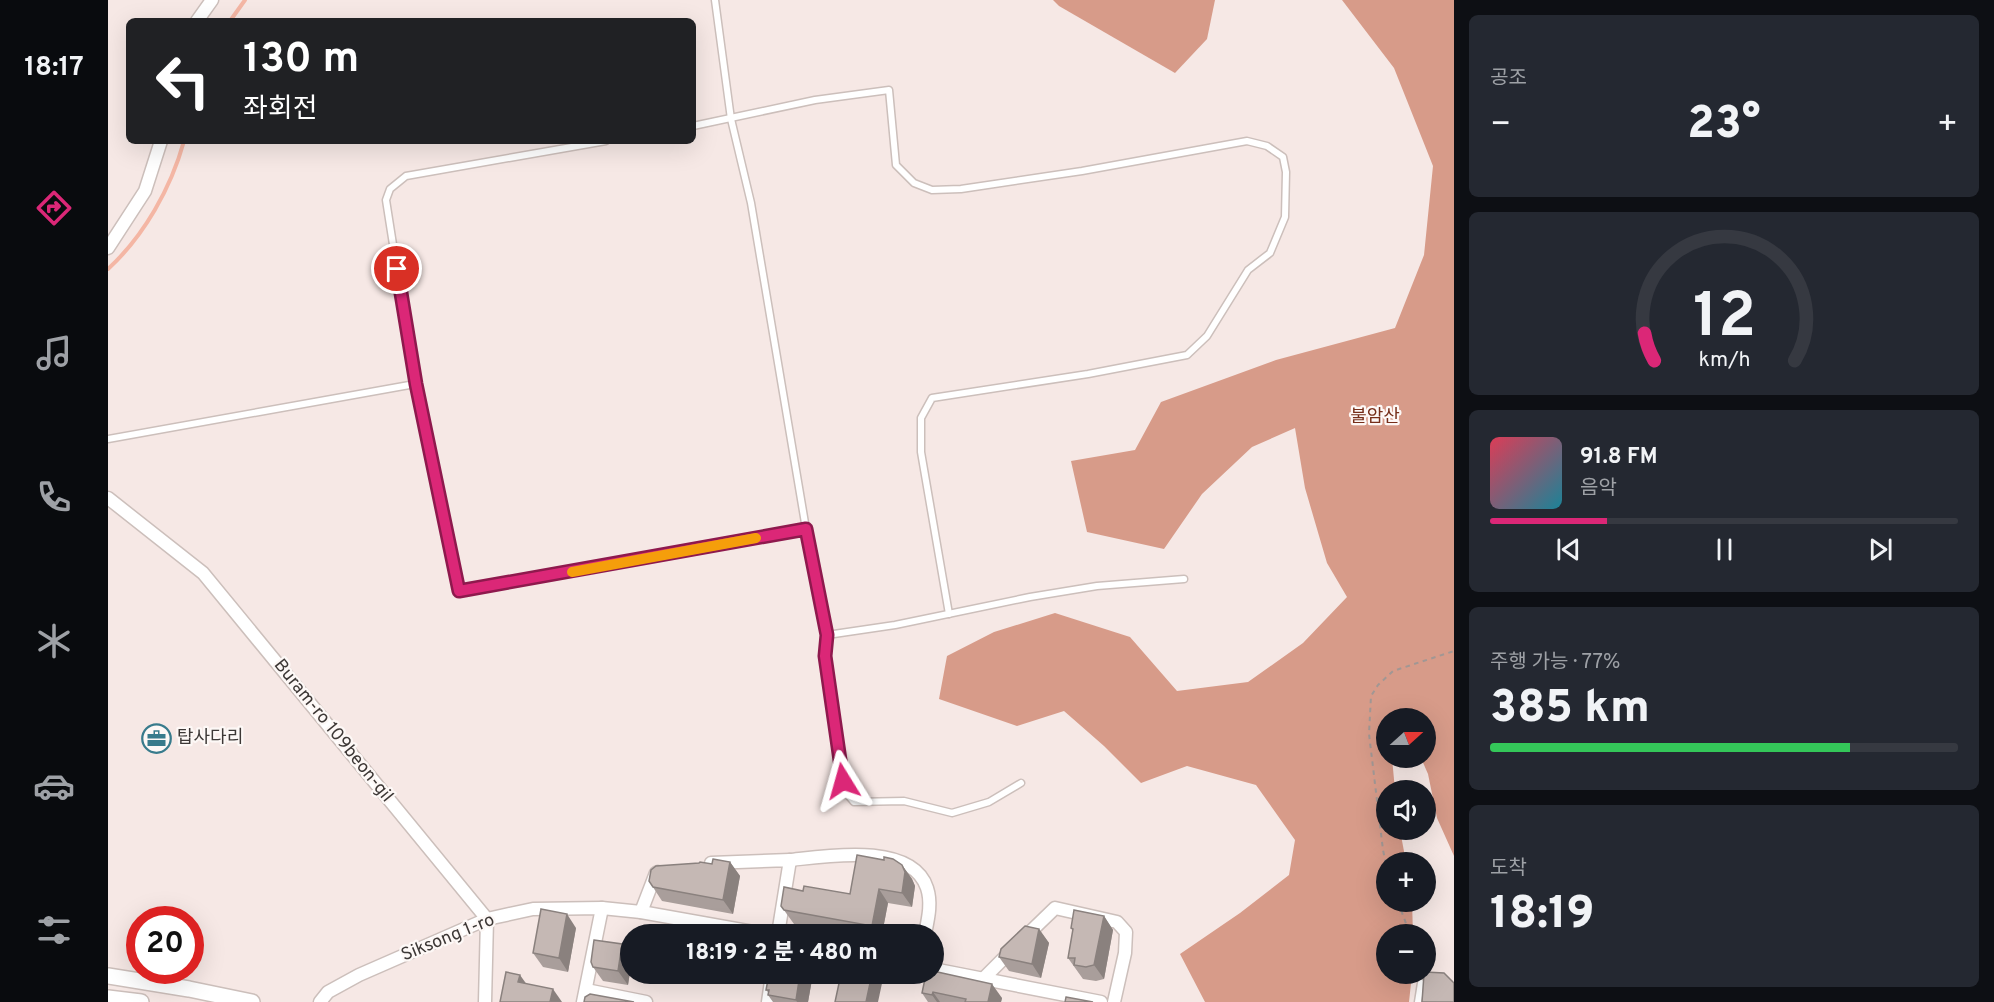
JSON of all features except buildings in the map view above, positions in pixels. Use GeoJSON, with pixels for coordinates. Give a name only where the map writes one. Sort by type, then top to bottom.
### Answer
{"type":"FeatureCollection","features":[{"type":"Feature","properties":{"kind":"street"},"geometry":{"type":"LineString","coordinates":[[199,18],[212,0]]}},
{"type":"Feature","properties":{"kind":"street"},"geometry":{"type":"LineString","coordinates":[[108,248],[145,191],[160,144]]}},
{"type":"Feature","properties":{"kind":"street","name":"Buram-ro 109beon-gil"},"geometry":{"type":"LineString","coordinates":[[108,498],[203,573],[487,919]]}},
{"type":"Feature","properties":{"kind":"street"},"geometry":{"type":"LineString","coordinates":[[702,864],[846,856],[876,857],[910,866],[919,873],[927,888],[930,906],[927,924]]}},
{"type":"Feature","properties":{"kind":"street"},"geometry":{"type":"LineString","coordinates":[[780,924],[790,860]]}},
{"type":"Feature","properties":{"kind":"street"},"geometry":{"type":"LineString","coordinates":[[641,912],[656,873],[670,868]]}},
{"type":"Feature","properties":{"kind":"street"},"geometry":{"type":"LineString","coordinates":[[602,908],[584,996],[646,1002]]}},
{"type":"Feature","properties":{"kind":"street","name":"Siksong 1-ro"},"geometry":{"type":"LineString","coordinates":[[320,1002],[328,992],[359,975],[487,919],[533,909],[602,908],[641,912],[709,924]]}},
{"type":"Feature","properties":{"kind":"street"},"geometry":{"type":"LineString","coordinates":[[982,979],[1055,908],[1117,922],[1126,932],[1125,953],[1114,1002]]}},
{"type":"Feature","properties":{"kind":"street"},"geometry":{"type":"LineString","coordinates":[[485,1002],[487,919]]}},
{"type":"Feature","properties":{"kind":"street"},"geometry":{"type":"LineString","coordinates":[[944,971],[1101,1002]]}},
{"type":"Feature","properties":{"kind":"street"},"geometry":{"type":"LineString","coordinates":[[108,976],[252,1002]]}},
{"type":"Feature","properties":{"kind":"street"},"geometry":{"type":"LineString","coordinates":[[768,1002],[771,984]]}},
{"type":"Feature","properties":{"kind":"street"},"geometry":{"type":"LineString","coordinates":[[108,998],[141,1002]]}},
{"type":"Feature","properties":{"kind":"lane"},"geometry":{"type":"LineString","coordinates":[[715,0],[731,119],[751,203],[806,529],[827,635],[825,656],[843,781],[847,794],[854,802],[904,801],[952,813],[989,802],[1021,783]]}},
{"type":"Feature","properties":{"kind":"lane"},"geometry":{"type":"LineString","coordinates":[[696,125],[815,100],[889,90],[896,165],[914,183],[932,190],[961,189],[1082,171],[1247,141],[1267,146],[1283,158],[1286,172],[1285,217],[1270,253],[1248,270],[1207,336],[1187,355],[1088,374],[932,398],[921,418],[921,452],[949,614]]}},
{"type":"Feature","properties":{"kind":"lane"},"geometry":{"type":"LineString","coordinates":[[589,144],[406,176],[390,189],[386,200],[416,384],[459,591],[806,529]]}},
{"type":"Feature","properties":{"kind":"lane"},"geometry":{"type":"LineString","coordinates":[[108,439],[416,384]]}},
{"type":"Feature","properties":{"kind":"lane"},"geometry":{"type":"LineString","coordinates":[[827,635],[895,626],[1097,586],[1184,579]]}},
{"type":"Feature","properties":{"kind":"lane"},"geometry":{"type":"LineString","coordinates":[[1418,1002],[1420,984]]}},
{"type":"Feature","properties":{"kind":"path"},"geometry":{"type":"LineString","coordinates":[[1383,852],[1369,734],[1371,696],[1378,685],[1393,671],[1454,651]]}},
{"type":"Feature","properties":{"kind":"green space"},"geometry":{"type":"Polygon","coordinates":[[[1053,0],[1215,0],[1207,39],[1175,73],[1059,6],[1053,0]]]}},
{"type":"Feature","properties":{"kind":"green space","name":"불암산"},"geometry":{"type":"Polygon","coordinates":[[[1342,0],[1454,0],[1454,856],[1437,818],[1436,780],[1429,780],[1425,768],[1436,768],[1436,708],[1376,708],[1376,768],[1393,768],[1394,780],[1376,780],[1376,840],[1402,840],[1404,852],[1376,852],[1376,912],[1412,912],[1413,924],[1376,924],[1376,984],[1411,984],[1409,1002],[1205,1002],[1180,954],[1240,913],[1289,875],[1295,840],[1256,785],[1187,766],[1141,783],[1064,711],[1017,726],[939,699],[947,656],[994,632],[1055,613],[1130,637],[1177,691],[1248,682],[1303,643],[1347,597],[1327,563],[1305,488],[1295,428],[1252,447],[1202,494],[1164,549],[1087,532],[1071,461],[1135,450],[1161,402],[1276,360],[1395,328],[1424,255],[1433,166],[1394,68],[1342,0]]]}},
{"type":"Feature","properties":{"kind":"waterway"},"geometry":{"type":"LineString","coordinates":[[232,18],[245,0]]}},
{"type":"Feature","properties":{"kind":"waterway"},"geometry":{"type":"LineString","coordinates":[[108,269],[133,242],[155,210],[172,176],[183,144]]}},
{"type":"Feature","properties":{"kind":"slow traffic"},"geometry":{"type":"LineString","coordinates":[[572,572],[756,538]]}},
{"type":"Feature","properties":{"kind":"place","name":"탑사다리"},"geometry":{"type":"Point","coordinates":[156,738]}},
{"type":"Feature","properties":{"kind":"route"},"geometry":{"type":"LineString","coordinates":[[397,269],[416,384],[459,591],[806,529],[827,635],[825,656],[843,781]]}}]}
